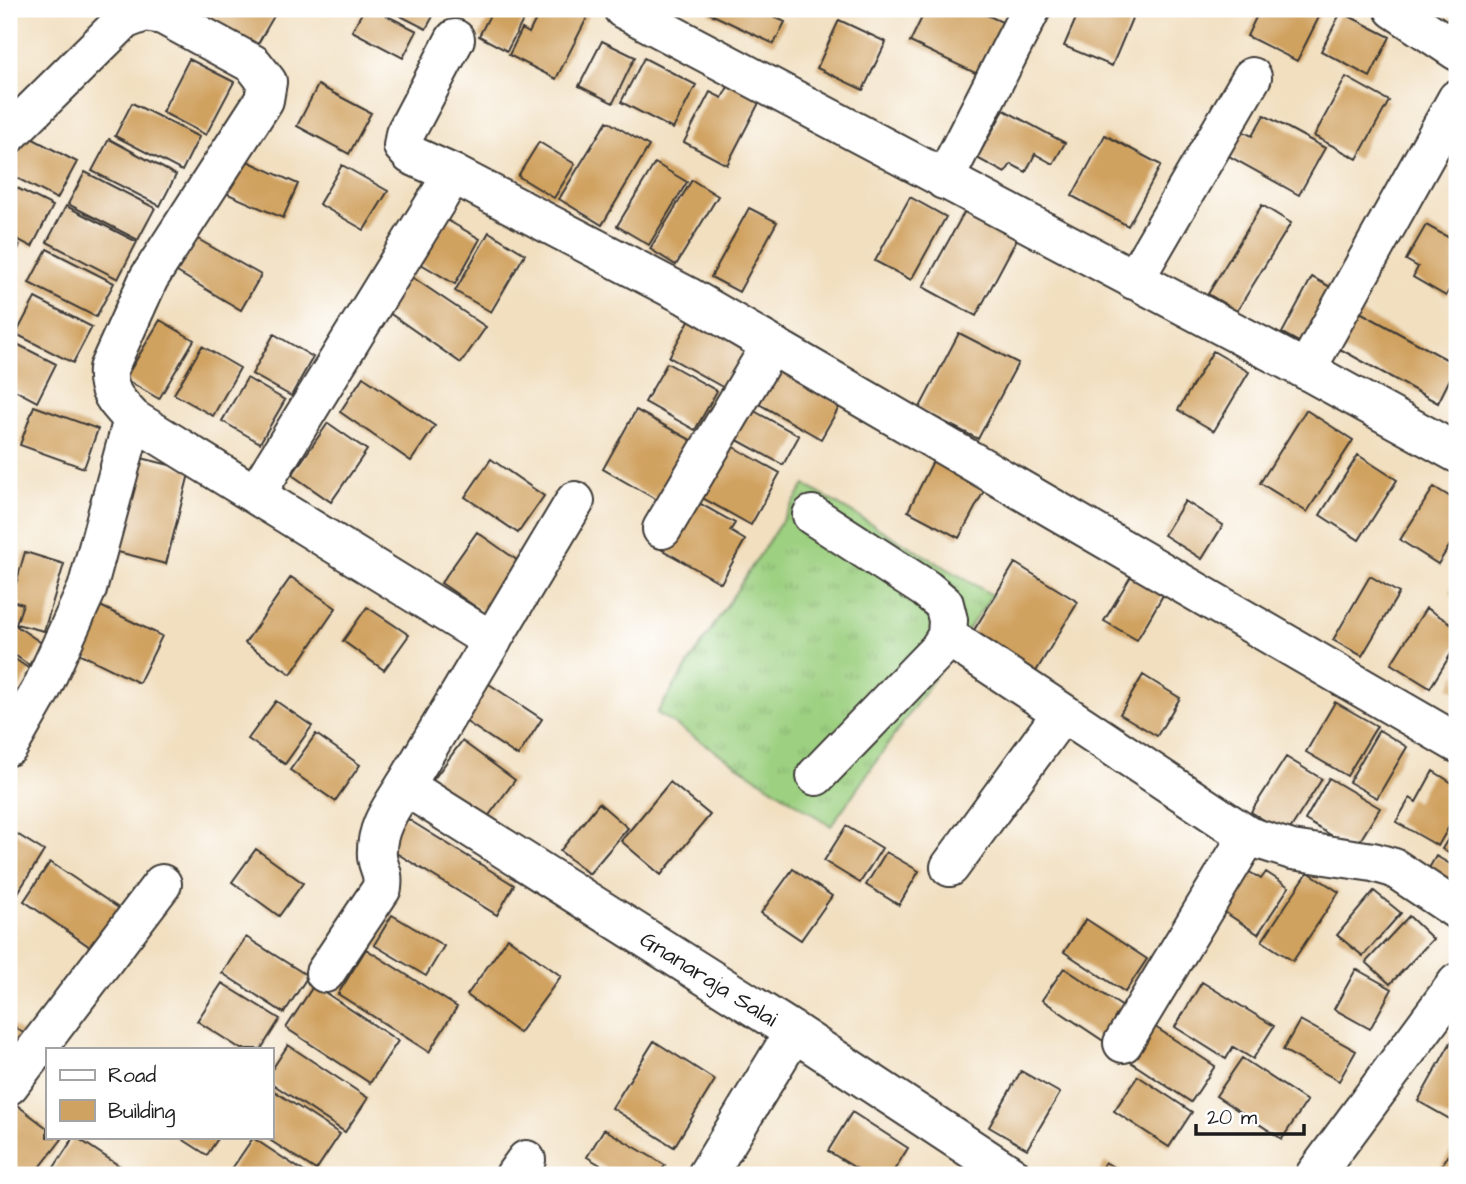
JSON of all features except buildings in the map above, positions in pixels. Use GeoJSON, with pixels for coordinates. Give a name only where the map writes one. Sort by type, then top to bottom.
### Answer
{"type":"FeatureCollection","features":[{"type":"Feature","properties":{"kind":"street"},"geometry":{"type":"LineString","coordinates":[[623,9],[678,22],[944,180],[1306,370],[1457,453]]}},
{"type":"Feature","properties":{"kind":"street"},"geometry":{"type":"LineString","coordinates":[[944,180],[1031,9]]}},
{"type":"Feature","properties":{"kind":"street"},"geometry":{"type":"LineString","coordinates":[[1394,9],[1457,51]]}},
{"type":"Feature","properties":{"kind":"street"},"geometry":{"type":"LineString","coordinates":[[9,134],[124,20],[145,12],[163,15],[253,64],[267,82],[264,100],[149,278],[108,369],[107,383],[112,397],[133,419],[492,641]]}},
{"type":"Feature","properties":{"kind":"street"},"geometry":{"type":"LineString","coordinates":[[455,39],[405,134],[403,146],[411,155],[453,174],[687,296],[1457,743]]}},
{"type":"Feature","properties":{"kind":"street"},"geometry":{"type":"LineString","coordinates":[[1134,279],[1252,77]]}},
{"type":"Feature","properties":{"kind":"street"},"geometry":{"type":"LineString","coordinates":[[1306,370],[1457,99]]}},
{"type":"Feature","properties":{"kind":"street"},"geometry":{"type":"LineString","coordinates":[[256,494],[453,174]]}},
{"type":"Feature","properties":{"kind":"street"},"geometry":{"type":"LineString","coordinates":[[662,529],[771,345]]}},
{"type":"Feature","properties":{"kind":"street"},"geometry":{"type":"LineString","coordinates":[[9,746],[41,690],[88,589],[133,419]]}},
{"type":"Feature","properties":{"kind":"street"},"geometry":{"type":"LineString","coordinates":[[325,973],[382,888],[384,874],[377,859],[378,836],[387,813],[575,501]]}},
{"type":"Feature","properties":{"kind":"street"},"geometry":{"type":"LineString","coordinates":[[812,514],[926,589],[944,604],[948,620],[947,636],[938,650],[816,776]]}},
{"type":"Feature","properties":{"kind":"street"},"geometry":{"type":"LineString","coordinates":[[947,636],[1248,836],[1292,850],[1373,862],[1394,868],[1457,910]]}},
{"type":"Feature","properties":{"kind":"street"},"geometry":{"type":"LineString","coordinates":[[950,867],[1062,713]]}},
{"type":"Feature","properties":{"kind":"street","name":"Gnanaraja Salai"},"geometry":{"type":"LineString","coordinates":[[405,786],[794,1032],[1011,1175]]}},
{"type":"Feature","properties":{"kind":"street"},"geometry":{"type":"LineString","coordinates":[[1123,1043],[1248,836]]}},
{"type":"Feature","properties":{"kind":"street"},"geometry":{"type":"LineString","coordinates":[[9,1085],[162,884]]}},
{"type":"Feature","properties":{"kind":"street"},"geometry":{"type":"LineString","coordinates":[[1315,1175],[1451,1004]]}},
{"type":"Feature","properties":{"kind":"street"},"geometry":{"type":"LineString","coordinates":[[707,1175],[794,1032]]}},
{"type":"Feature","properties":{"kind":"green space"},"geometry":{"type":"Polygon","coordinates":[[[805,485],[992,595],[831,826],[657,713],[805,485]]]}}]}
